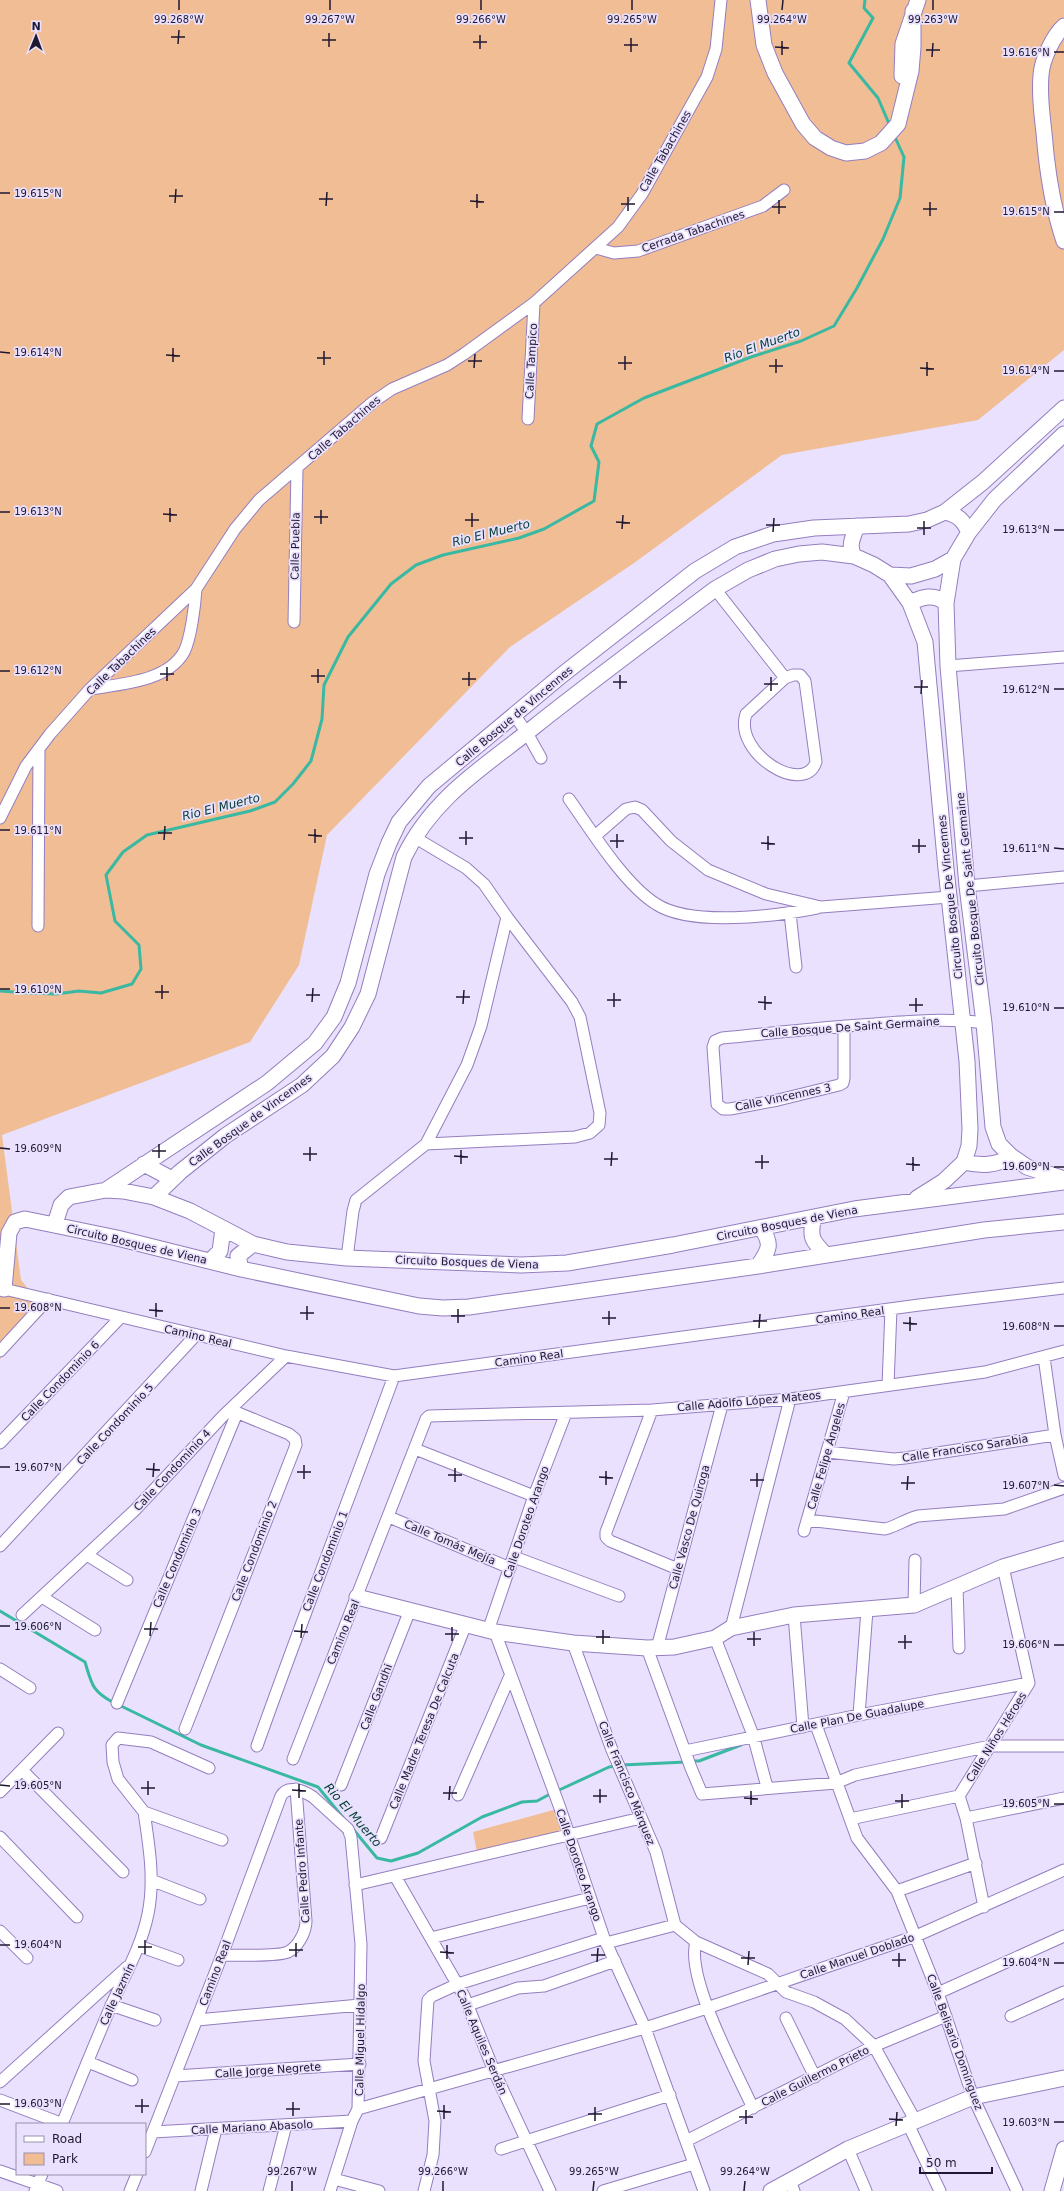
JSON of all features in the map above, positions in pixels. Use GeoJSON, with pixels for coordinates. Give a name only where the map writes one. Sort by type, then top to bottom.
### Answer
{"type":"FeatureCollection","features":[{"type":"Feature","properties":{"kind":"main road"},"geometry":{"type":"LineString","coordinates":[[758,0],[764,45],[775,73],[803,124],[811,133],[831,148],[846,154],[865,151],[881,143],[898,124],[911,71],[916,5]]}},
{"type":"Feature","properties":{"kind":"main road"},"geometry":{"type":"LineString","coordinates":[[1064,26],[1048,50],[1040,74],[1040,82],[1048,178],[1055,214],[1064,241]]}},
{"type":"Feature","properties":{"kind":"main road","name":"Calle Bosque de Vincennes"},"geometry":{"type":"LineString","coordinates":[[106,1190],[267,1083],[315,1044],[334,1017],[348,983],[377,874],[399,822],[429,786],[515,716],[562,675],[695,571],[735,547],[773,534],[814,528],[909,524],[945,512],[983,482],[1064,408]]}},
{"type":"Feature","properties":{"kind":"main road","name":"Calle Bosque de Vincennes"},"geometry":{"type":"LineString","coordinates":[[154,1197],[172,1179],[225,1136],[302,1085],[333,1056],[352,1027],[368,994],[404,856],[414,837],[436,807],[476,771],[715,589],[748,570],[775,559],[799,554],[822,552],[854,556],[890,575],[911,576],[935,570],[953,559],[968,532],[995,499],[1064,434]]}},
{"type":"Feature","properties":{"kind":"main road"},"geometry":{"type":"LineString","coordinates":[[945,512],[956,515],[964,522],[968,532]]}},
{"type":"Feature","properties":{"kind":"main road"},"geometry":{"type":"LineString","coordinates":[[854,556],[851,551],[851,545],[857,526]]}},
{"type":"Feature","properties":{"kind":"main road","name":"Circuito Bosque De Saint Germaine"},"geometry":{"type":"LineString","coordinates":[[953,559],[946,603],[948,666],[967,886],[984,1023],[993,1127],[999,1144],[1011,1156],[1027,1167],[1064,1179]]}},
{"type":"Feature","properties":{"kind":"main road","name":"Circuito Bosque De Vincennes"},"geometry":{"type":"LineString","coordinates":[[890,575],[910,603],[925,642],[949,897],[967,1061],[970,1129],[969,1146],[964,1162]]}},
{"type":"Feature","properties":{"kind":"main road"},"geometry":{"type":"LineString","coordinates":[[910,603],[920,598],[932,597],[940,598],[946,603]]}},
{"type":"Feature","properties":{"kind":"main road"},"geometry":{"type":"LineString","coordinates":[[912,1201],[944,1181],[964,1162],[978,1165],[991,1165],[1002,1162],[1011,1156]]}},
{"type":"Feature","properties":{"kind":"main road"},"geometry":{"type":"LineString","coordinates":[[144,1164],[172,1179]]}},
{"type":"Feature","properties":{"kind":"main road","name":"Circuito Bosques de Viena"},"geometry":{"type":"LineString","coordinates":[[1064,1182],[912,1201],[814,1217],[567,1264],[521,1265],[347,1258],[287,1252],[253,1244],[190,1211],[154,1197],[106,1190],[69,1197],[61,1205],[55,1224],[241,1269],[419,1306],[443,1308],[469,1307],[758,1266],[984,1230],[1064,1222]]}},
{"type":"Feature","properties":{"kind":"main road"},"geometry":{"type":"LineString","coordinates":[[814,1217],[811,1230],[812,1239],[826,1255]]}},
{"type":"Feature","properties":{"kind":"main road"},"geometry":{"type":"LineString","coordinates":[[2,1288],[9,1233],[15,1222],[25,1219],[55,1224]]}},
{"type":"Feature","properties":{"kind":"main road"},"geometry":{"type":"LineString","coordinates":[[758,1266],[766,1254],[769,1245],[768,1237],[761,1228]]}},
{"type":"Feature","properties":{"kind":"main road"},"geometry":{"type":"LineString","coordinates":[[210,1261],[220,1251],[223,1229]]}},
{"type":"Feature","properties":{"kind":"main road"},"geometry":{"type":"LineString","coordinates":[[241,1269],[238,1256],[253,1244]]}},
{"type":"Feature","properties":{"kind":"main road"},"geometry":{"type":"LineString","coordinates":[[357,1597],[466,1624],[492,1632],[574,1643],[674,1648],[715,1638],[731,1628],[794,1615],[914,1605],[1003,1567],[1064,1549]]}},
{"type":"Feature","properties":{"kind":"main road"},"geometry":{"type":"LineString","coordinates":[[771,2191],[792,2186],[848,2149],[973,2097],[1064,2078]]}},
{"type":"Feature","properties":{"kind":"main road"},"geometry":{"type":"LineString","coordinates":[[1052,2191],[1064,2149]]}},
{"type":"Feature","properties":{"kind":"street","name":"Calle Tabachines"},"geometry":{"type":"LineString","coordinates":[[0,818],[26,766],[39,749],[90,689],[196,589],[235,529],[255,506],[373,402],[392,389],[447,365],[534,303],[618,228],[642,194],[707,78],[716,49],[721,0]]}},
{"type":"Feature","properties":{"kind":"street","name":"Cerrada Tabachines"},"geometry":{"type":"LineString","coordinates":[[596,248],[614,253],[638,251],[764,206],[784,190]]}},
{"type":"Feature","properties":{"kind":"street","name":"Calle Tampico"},"geometry":{"type":"LineString","coordinates":[[528,419],[534,303]]}},
{"type":"Feature","properties":{"kind":"street","name":"Calle Puebla"},"geometry":{"type":"LineString","coordinates":[[294,622],[297,469]]}},
{"type":"Feature","properties":{"kind":"street"},"geometry":{"type":"LineString","coordinates":[[90,689],[139,680],[160,673],[174,663],[184,651],[194,611],[196,589]]}},
{"type":"Feature","properties":{"kind":"street"},"geometry":{"type":"LineString","coordinates":[[715,589],[785,678]]}},
{"type":"Feature","properties":{"kind":"street"},"geometry":{"type":"LineString","coordinates":[[948,666],[1064,657]]}},
{"type":"Feature","properties":{"kind":"street"},"geometry":{"type":"LineString","coordinates":[[793,675],[800,675],[805,681],[816,762],[814,768],[808,773],[800,775],[792,774],[766,762],[750,747],[744,729],[746,714],[785,678],[793,675]]}},
{"type":"Feature","properties":{"kind":"street"},"geometry":{"type":"LineString","coordinates":[[515,716],[527,733],[541,758]]}},
{"type":"Feature","properties":{"kind":"street"},"geometry":{"type":"LineString","coordinates":[[38,926],[39,749]]}},
{"type":"Feature","properties":{"kind":"street"},"geometry":{"type":"LineString","coordinates":[[569,799],[629,880],[655,904],[683,916],[700,918],[790,913],[821,907],[949,897]]}},
{"type":"Feature","properties":{"kind":"street"},"geometry":{"type":"LineString","coordinates":[[595,836],[626,809],[635,807],[642,810],[671,841],[708,870],[766,894],[821,907]]}},
{"type":"Feature","properties":{"kind":"street"},"geometry":{"type":"LineString","coordinates":[[414,837],[466,868],[484,884],[507,917],[572,1002],[580,1017],[600,1113],[599,1124],[590,1133],[575,1137],[426,1144]]}},
{"type":"Feature","properties":{"kind":"street"},"geometry":{"type":"LineString","coordinates":[[967,886],[1064,877]]}},
{"type":"Feature","properties":{"kind":"street"},"geometry":{"type":"LineString","coordinates":[[790,913],[796,967]]}},
{"type":"Feature","properties":{"kind":"street"},"geometry":{"type":"LineString","coordinates":[[347,1258],[353,1210],[356,1200],[426,1144],[467,1065],[481,1026],[507,917]]}},
{"type":"Feature","properties":{"kind":"street","name":"Calle Bosque De Saint Germaine"},"geometry":{"type":"LineString","coordinates":[[722,1109],[717,1104],[713,1047],[715,1041],[722,1038],[844,1026],[962,1020],[984,1023]]}},
{"type":"Feature","properties":{"kind":"street","name":"Calle Vincennes 3"},"geometry":{"type":"LineString","coordinates":[[722,1109],[778,1100],[843,1083],[844,1026]]}},
{"type":"Feature","properties":{"kind":"street","name":"Camino Real"},"geometry":{"type":"LineString","coordinates":[[2,1288],[120,1318],[286,1356],[394,1376],[891,1309],[1064,1288]]}},
{"type":"Feature","properties":{"kind":"street"},"geometry":{"type":"LineString","coordinates":[[0,1351],[48,1300]]}},
{"type":"Feature","properties":{"kind":"street"},"geometry":{"type":"LineString","coordinates":[[888,1386],[891,1309]]}},
{"type":"Feature","properties":{"kind":"street","name":"Calle Condominio 6"},"geometry":{"type":"LineString","coordinates":[[0,1443],[120,1318]]}},
{"type":"Feature","properties":{"kind":"street","name":"Calle Condominio 5"},"geometry":{"type":"LineString","coordinates":[[0,1546],[196,1335]]}},
{"type":"Feature","properties":{"kind":"street","name":"Calle Adolfo López Mateos"},"geometry":{"type":"LineString","coordinates":[[429,1416],[566,1413],[722,1406],[790,1399],[985,1372],[1064,1351]]}},
{"type":"Feature","properties":{"kind":"street","name":"Calle Condominio 4"},"geometry":{"type":"LineString","coordinates":[[22,1615],[135,1510],[223,1416],[234,1412],[286,1356]]}},
{"type":"Feature","properties":{"kind":"street"},"geometry":{"type":"LineString","coordinates":[[1044,1357],[1055,1435],[1064,1475]]}},
{"type":"Feature","properties":{"kind":"street","name":"Calle Condominio 1"},"geometry":{"type":"LineString","coordinates":[[257,1746],[293,1642],[320,1578],[394,1376]]}},
{"type":"Feature","properties":{"kind":"street","name":"Calle Felipe Ángeles"},"geometry":{"type":"LineString","coordinates":[[844,1392],[806,1525],[885,1529],[896,1526],[910,1518],[918,1516],[1004,1509],[1064,1488]]}},
{"type":"Feature","properties":{"kind":"street"},"geometry":{"type":"LineString","coordinates":[[731,1628],[790,1399]]}},
{"type":"Feature","properties":{"kind":"street","name":"Calle Vasco De Quiroga"},"geometry":{"type":"LineString","coordinates":[[652,1648],[678,1569],[722,1406]]}},
{"type":"Feature","properties":{"kind":"street"},"geometry":{"type":"LineString","coordinates":[[652,1410],[606,1532],[606,1537],[610,1541],[678,1569]]}},
{"type":"Feature","properties":{"kind":"street","name":"Calle Condominio 3"},"geometry":{"type":"LineString","coordinates":[[117,1703],[234,1412]]}},
{"type":"Feature","properties":{"kind":"street","name":"Calle Condominio 2"},"geometry":{"type":"LineString","coordinates":[[185,1729],[296,1445],[295,1439],[289,1434],[234,1412]]}},
{"type":"Feature","properties":{"kind":"street","name":"Calle Doroteo Arango"},"geometry":{"type":"LineString","coordinates":[[566,1413],[534,1496],[512,1562],[492,1632],[548,1774],[605,1940],[645,2028],[704,2191]]}},
{"type":"Feature","properties":{"kind":"street","name":"Camino Real"},"geometry":{"type":"LineString","coordinates":[[293,1759],[389,1517],[426,1419],[429,1416]]}},
{"type":"Feature","properties":{"kind":"street","name":"Calle Francisco Sarabia"},"geometry":{"type":"LineString","coordinates":[[827,1452],[894,1459],[1055,1435]]}},
{"type":"Feature","properties":{"kind":"street"},"geometry":{"type":"LineString","coordinates":[[415,1449],[534,1496]]}},
{"type":"Feature","properties":{"kind":"street","name":"Calle Tomás Mejía"},"geometry":{"type":"LineString","coordinates":[[389,1517],[512,1562],[619,1596]]}},
{"type":"Feature","properties":{"kind":"street"},"geometry":{"type":"LineString","coordinates":[[87,1555],[127,1580]]}},
{"type":"Feature","properties":{"kind":"street"},"geometry":{"type":"LineString","coordinates":[[914,1605],[915,1560]]}},
{"type":"Feature","properties":{"kind":"street","name":"Calle Niños Héroes"},"geometry":{"type":"LineString","coordinates":[[959,1796],[1030,1684],[1003,1567]]}},
{"type":"Feature","properties":{"kind":"street"},"geometry":{"type":"LineString","coordinates":[[957,1587],[959,1648]]}},
{"type":"Feature","properties":{"kind":"street"},"geometry":{"type":"LineString","coordinates":[[42,1597],[95,1630]]}},
{"type":"Feature","properties":{"kind":"street","name":"Calle Gandhi"},"geometry":{"type":"LineString","coordinates":[[341,1785],[410,1610]]}},
{"type":"Feature","properties":{"kind":"street"},"geometry":{"type":"LineString","coordinates":[[859,1715],[867,1610]]}},
{"type":"Feature","properties":{"kind":"street"},"geometry":{"type":"LineString","coordinates":[[794,1615],[803,1727]]}},
{"type":"Feature","properties":{"kind":"street","name":"Calle Madre Teresa De Calcuta"},"geometry":{"type":"LineString","coordinates":[[381,1838],[466,1624]]}},
{"type":"Feature","properties":{"kind":"street"},"geometry":{"type":"LineString","coordinates":[[715,1638],[753,1736],[767,1788]]}},
{"type":"Feature","properties":{"kind":"street","name":"Calle Francisco Márquez"},"geometry":{"type":"LineString","coordinates":[[574,1643],[617,1764],[656,1852],[675,1925]]}},
{"type":"Feature","properties":{"kind":"street"},"geometry":{"type":"LineString","coordinates":[[652,1648],[691,1768],[702,1794],[836,1783],[855,1775],[990,1746],[1064,1746]]}},
{"type":"Feature","properties":{"kind":"street"},"geometry":{"type":"LineString","coordinates":[[0,1669],[30,1688]]}},
{"type":"Feature","properties":{"kind":"street"},"geometry":{"type":"LineString","coordinates":[[458,1795],[510,1676]]}},
{"type":"Feature","properties":{"kind":"street","name":"Calle Plan De Guadalupe"},"geometry":{"type":"LineString","coordinates":[[686,1753],[753,1736],[1030,1684]]}},
{"type":"Feature","properties":{"kind":"street","name":"Calle Belisario Domínguez"},"geometry":{"type":"LineString","coordinates":[[816,1725],[857,1838],[897,1890],[938,1994],[973,2097],[1017,2191]]}},
{"type":"Feature","properties":{"kind":"street"},"geometry":{"type":"LineString","coordinates":[[0,1792],[58,1733]]}},
{"type":"Feature","properties":{"kind":"street"},"geometry":{"type":"LineString","coordinates":[[209,1768],[151,1742],[130,1738],[118,1738],[112,1745],[112,1757],[118,1779],[144,1812],[222,1840]]}},
{"type":"Feature","properties":{"kind":"street"},"geometry":{"type":"LineString","coordinates":[[22,1770],[123,1872]]}},
{"type":"Feature","properties":{"kind":"street","name":"Camino Real"},"geometry":{"type":"LineString","coordinates":[[146,2150],[222,1955],[283,1792],[296,1789]]}},
{"type":"Feature","properties":{"kind":"street","name":"Calle Miguel Hidalgo"},"geometry":{"type":"LineString","coordinates":[[296,1789],[306,1792],[313,1797],[350,1833],[361,1944],[358,2109],[352,2121],[330,2191]]}},
{"type":"Feature","properties":{"kind":"street","name":"Calle Pedro Infante"},"geometry":{"type":"LineString","coordinates":[[222,1955],[280,1954],[288,1952],[294,1947],[303,1934],[306,1921],[296,1789]]}},
{"type":"Feature","properties":{"kind":"street"},"geometry":{"type":"LineString","coordinates":[[850,1818],[959,1796],[966,1818],[984,1906]]}},
{"type":"Feature","properties":{"kind":"street"},"geometry":{"type":"LineString","coordinates":[[966,1818],[1064,1798]]}},
{"type":"Feature","properties":{"kind":"street","name":"Calle Jazmín"},"geometry":{"type":"LineString","coordinates":[[63,2123],[111,2005],[139,1946],[148,1913],[151,1880],[150,1847],[144,1812]]}},
{"type":"Feature","properties":{"kind":"street"},"geometry":{"type":"LineString","coordinates":[[355,1885],[641,1818]]}},
{"type":"Feature","properties":{"kind":"street"},"geometry":{"type":"LineString","coordinates":[[0,1837],[77,1917]]}},
{"type":"Feature","properties":{"kind":"street"},"geometry":{"type":"LineString","coordinates":[[897,1890],[976,1863]]}},
{"type":"Feature","properties":{"kind":"street","name":"Calle Manuel Doblado"},"geometry":{"type":"LineString","coordinates":[[494,2071],[645,2028],[916,1936],[1064,1870]]}},
{"type":"Feature","properties":{"kind":"street","name":"Calle Aquiles Serdán"},"geometry":{"type":"LineString","coordinates":[[395,1876],[458,1984],[468,2004],[494,2071],[550,2191]]}},
{"type":"Feature","properties":{"kind":"street"},"geometry":{"type":"LineString","coordinates":[[151,1880],[200,1899]]}},
{"type":"Feature","properties":{"kind":"street"},"geometry":{"type":"LineString","coordinates":[[431,1938],[590,1898]]}},
{"type":"Feature","properties":{"kind":"street"},"geometry":{"type":"LineString","coordinates":[[424,2191],[433,2155],[435,2121],[431,2089],[425,2075],[424,2061],[428,2000],[432,1996],[458,1984],[605,1940],[675,1925],[696,1942],[768,1974],[786,1992],[814,2002],[845,2019],[874,2046],[912,2122],[940,2191]]}},
{"type":"Feature","properties":{"kind":"street"},"geometry":{"type":"LineString","coordinates":[[0,1931],[27,1958]]}},
{"type":"Feature","properties":{"kind":"street"},"geometry":{"type":"LineString","coordinates":[[938,1994],[1064,1936]]}},
{"type":"Feature","properties":{"kind":"street"},"geometry":{"type":"LineString","coordinates":[[696,1942],[694,1950],[695,1959],[707,2008],[753,2108]]}},
{"type":"Feature","properties":{"kind":"street"},"geometry":{"type":"LineString","coordinates":[[139,1946],[178,1960]]}},
{"type":"Feature","properties":{"kind":"street"},"geometry":{"type":"LineString","coordinates":[[468,2004],[518,1988],[544,1986],[614,1961]]}},
{"type":"Feature","properties":{"kind":"street"},"geometry":{"type":"LineString","coordinates":[[0,2082],[132,1963]]}},
{"type":"Feature","properties":{"kind":"street"},"geometry":{"type":"LineString","coordinates":[[1012,2016],[1064,1992]]}},
{"type":"Feature","properties":{"kind":"street"},"geometry":{"type":"LineString","coordinates":[[111,2005],[155,2020]]}},
{"type":"Feature","properties":{"kind":"street"},"geometry":{"type":"LineString","coordinates":[[197,2020],[360,2005]]}},
{"type":"Feature","properties":{"kind":"street","name":"Calle Guillermo Prieto"},"geometry":{"type":"LineString","coordinates":[[686,2141],[874,2046],[946,2016]]}},
{"type":"Feature","properties":{"kind":"street"},"geometry":{"type":"LineString","coordinates":[[786,2018],[814,2077]]}},
{"type":"Feature","properties":{"kind":"street"},"geometry":{"type":"LineString","coordinates":[[88,2062],[132,2080]]}},
{"type":"Feature","properties":{"kind":"street","name":"Calle Jorge Negrete"},"geometry":{"type":"LineString","coordinates":[[175,2076],[360,2064]]}},
{"type":"Feature","properties":{"kind":"street"},"geometry":{"type":"LineString","coordinates":[[358,2109],[494,2071]]}},
{"type":"Feature","properties":{"kind":"street"},"geometry":{"type":"LineString","coordinates":[[501,2149],[670,2096]]}},
{"type":"Feature","properties":{"kind":"street"},"geometry":{"type":"LineString","coordinates":[[0,2100],[60,2123]]}},
{"type":"Feature","properties":{"kind":"street","name":"Calle Mariano Abasolo"},"geometry":{"type":"LineString","coordinates":[[153,2132],[352,2121]]}},
{"type":"Feature","properties":{"kind":"street"},"geometry":{"type":"LineString","coordinates":[[269,2191],[286,2125]]}},
{"type":"Feature","properties":{"kind":"street"},"geometry":{"type":"LineString","coordinates":[[200,2191],[216,2129]]}},
{"type":"Feature","properties":{"kind":"street"},"geometry":{"type":"LineString","coordinates":[[848,2149],[866,2191]]}},
{"type":"Feature","properties":{"kind":"street"},"geometry":{"type":"LineString","coordinates":[[603,2191],[694,2164]]}},
{"type":"Feature","properties":{"kind":"street"},"geometry":{"type":"LineString","coordinates":[[0,2171],[38,2183],[57,2191]]}},
{"type":"Feature","properties":{"kind":"street"},"geometry":{"type":"LineString","coordinates":[[130,2191],[137,2175]]}},
{"type":"Feature","properties":{"kind":"street"},"geometry":{"type":"LineString","coordinates":[[334,2179],[379,2191]]}},
{"type":"Feature","properties":{"kind":"green space"},"geometry":{"type":"Polygon","coordinates":[[[0,0],[1064,0],[1064,350],[978,420],[782,455],[634,563],[510,647],[327,835],[299,965],[250,1042],[2,1135],[21,1280],[46,1311],[0,1359],[0,0]]]}},
{"type":"Feature","properties":{"kind":"green space"},"geometry":{"type":"Polygon","coordinates":[[[557,1809],[566,1833],[478,1857],[473,1832],[557,1809]]]}},
{"type":"Feature","properties":{"kind":"waterway","name":"Rio El Muerto"},"geometry":{"type":"LineString","coordinates":[[865,0],[864,8],[873,18],[849,63],[878,98],[890,126]]}},
{"type":"Feature","properties":{"kind":"waterway","name":"Rio El Muerto"},"geometry":{"type":"LineString","coordinates":[[0,991],[56,994],[79,991],[101,993],[132,984],[141,969],[139,945],[115,921],[106,875],[123,852],[147,835],[250,811],[275,802],[293,784],[311,761],[322,719],[324,685],[348,637],[391,584],[416,565],[443,555],[519,538],[544,529],[594,501],[599,462],[591,446],[597,424],[644,398],[751,357],[801,341],[834,326],[857,288],[883,239],[900,198],[904,157],[894,135]]}},
{"type":"Feature","properties":{"kind":"waterway","name":"Rio El Muerto"},"geometry":{"type":"LineString","coordinates":[[0,1611],[85,1662],[94,1687],[101,1695],[114,1703]]}},
{"type":"Feature","properties":{"kind":"waterway","name":"Rio El Muerto"},"geometry":{"type":"LineString","coordinates":[[119,1705],[201,1745],[318,1787],[345,1820]]}},
{"type":"Feature","properties":{"kind":"waterway","name":"Rio El Muerto"},"geometry":{"type":"LineString","coordinates":[[691,1761],[699,1761],[741,1745]]}},
{"type":"Feature","properties":{"kind":"waterway","name":"Rio El Muerto"},"geometry":{"type":"LineString","coordinates":[[622,1765],[686,1762]]}},
{"type":"Feature","properties":{"kind":"waterway","name":"Rio El Muerto"},"geometry":{"type":"LineString","coordinates":[[557,1791],[609,1767],[616,1766]]}},
{"type":"Feature","properties":{"kind":"waterway","name":"Rio El Muerto"},"geometry":{"type":"LineString","coordinates":[[353,1829],[377,1858],[391,1861],[418,1853],[482,1817],[522,1802],[537,1801],[552,1793]]}}]}
